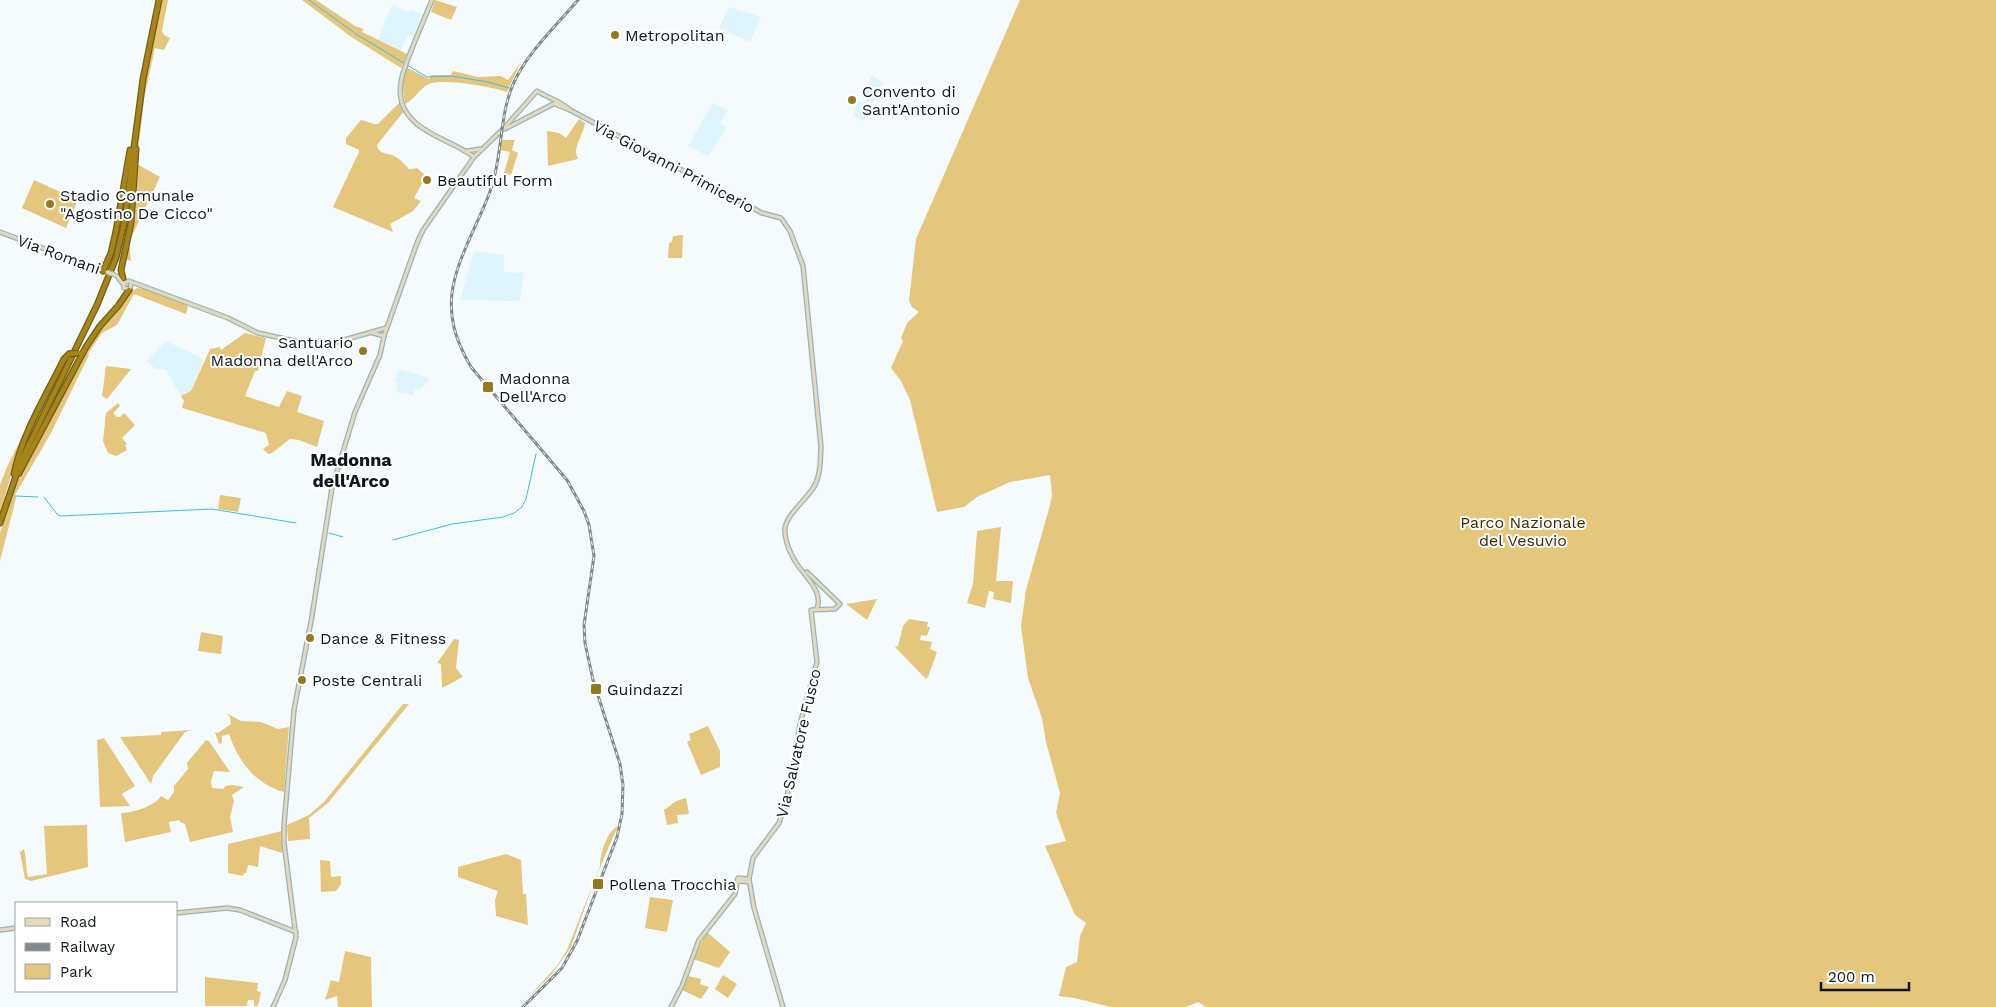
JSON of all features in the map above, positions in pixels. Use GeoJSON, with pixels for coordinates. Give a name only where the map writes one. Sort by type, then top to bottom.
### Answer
{"type":"FeatureCollection","features":[{"type":"Feature","properties":{"kind":"highway"},"geometry":{"type":"LineString","coordinates":[[0,523],[13,482],[27,448],[112,271],[124,224],[135,130],[159,0]]}},
{"type":"Feature","properties":{"kind":"highway"},"geometry":{"type":"LineString","coordinates":[[105,271],[113,245],[125,171],[135,130]]}},
{"type":"Feature","properties":{"kind":"highway"},"geometry":{"type":"LineString","coordinates":[[13,482],[34,447],[86,347],[96,331],[123,298],[127,284],[121,270],[131,223],[135,173],[135,130]]}},
{"type":"Feature","properties":{"kind":"highway"},"geometry":{"type":"LineString","coordinates":[[11,488],[22,447],[64,359],[69,354],[79,353],[86,347]]}},
{"type":"Feature","properties":{"kind":"street"},"geometry":{"type":"LineString","coordinates":[[432,0],[402,73],[401,95],[406,111],[417,124],[474,157]]}},
{"type":"Feature","properties":{"kind":"street","name":"Via Giovanni Primicerio"},"geometry":{"type":"LineString","coordinates":[[512,118],[537,91],[762,213],[781,218],[790,231],[803,266],[821,447],[819,474],[813,489],[784,526],[791,554],[806,573]]}},
{"type":"Feature","properties":{"kind":"street"},"geometry":{"type":"LineString","coordinates":[[500,132],[559,102]]}},
{"type":"Feature","properties":{"kind":"street","name":"Via Giovanni Primicerio"},"geometry":{"type":"LineString","coordinates":[[559,102],[570,110]]}},
{"type":"Feature","properties":{"kind":"street"},"geometry":{"type":"LineString","coordinates":[[512,118],[511,122],[513,124]]}},
{"type":"Feature","properties":{"kind":"street"},"geometry":{"type":"LineString","coordinates":[[272,1007],[285,980],[296,937],[284,843],[284,825],[297,694],[330,500],[340,460],[354,412],[377,363],[384,336],[420,236],[474,157],[512,118]]}},
{"type":"Feature","properties":{"kind":"street"},"geometry":{"type":"LineString","coordinates":[[466,151],[481,149]]}},
{"type":"Feature","properties":{"kind":"street"},"geometry":{"type":"LineString","coordinates":[[466,151],[469,164]]}},
{"type":"Feature","properties":{"kind":"street","name":"Via Romani"},"geometry":{"type":"LineString","coordinates":[[0,232],[116,275],[127,284],[141,286],[228,318],[253,332],[269,336],[320,345],[387,328]]}},
{"type":"Feature","properties":{"kind":"street"},"geometry":{"type":"LineString","coordinates":[[373,332],[384,336]]}},
{"type":"Feature","properties":{"kind":"street"},"geometry":{"type":"LineString","coordinates":[[806,573],[840,604],[835,608],[817,608],[817,596],[806,573]]}},
{"type":"Feature","properties":{"kind":"street","name":"Via Salvatore Fusco"},"geometry":{"type":"LineString","coordinates":[[749,881],[753,858],[779,823],[783,814],[794,764],[801,717],[817,658],[811,610],[817,608]]}},
{"type":"Feature","properties":{"kind":"street"},"geometry":{"type":"LineString","coordinates":[[671,1007],[682,986],[699,940],[735,894],[738,879],[749,881],[754,908],[783,1007]]}},
{"type":"Feature","properties":{"kind":"street"},"geometry":{"type":"LineString","coordinates":[[178,913],[227,908],[240,910],[296,932]]}},
{"type":"Feature","properties":{"kind":"street"},"geometry":{"type":"LineString","coordinates":[[0,930],[15,928]]}},
{"type":"Feature","properties":{"kind":"shaded area"},"geometry":{"type":"Polygon","coordinates":[[[392,5],[409,12],[410,9],[423,14],[413,37],[408,35],[400,51],[377,41],[392,5]]]}},
{"type":"Feature","properties":{"kind":"shaded area"},"geometry":{"type":"Polygon","coordinates":[[[729,7],[761,17],[750,42],[719,28],[729,7]]]}},
{"type":"Feature","properties":{"kind":"shaded area"},"geometry":{"type":"Polygon","coordinates":[[[872,75],[883,83],[863,121],[853,116],[858,101],[865,104],[868,96],[864,94],[872,75]]]}},
{"type":"Feature","properties":{"kind":"shaded area"},"geometry":{"type":"Polygon","coordinates":[[[713,103],[728,111],[720,123],[727,128],[708,156],[688,146],[713,103]]]}},
{"type":"Feature","properties":{"kind":"shaded area"},"geometry":{"type":"Polygon","coordinates":[[[474,251],[504,255],[504,272],[524,273],[520,300],[460,300],[474,251]]]}},
{"type":"Feature","properties":{"kind":"shaded area"},"geometry":{"type":"Polygon","coordinates":[[[166,341],[204,359],[191,391],[181,396],[165,369],[156,369],[147,362],[166,341]]]}},
{"type":"Feature","properties":{"kind":"shaded area"},"geometry":{"type":"Polygon","coordinates":[[[399,369],[429,378],[428,381],[420,389],[414,390],[414,395],[396,392],[398,383],[395,382],[399,369]]]}},
{"type":"Feature","properties":{"kind":"green space"},"geometry":{"type":"Polygon","coordinates":[[[161,0],[168,0],[162,31],[164,35],[170,38],[164,50],[155,48],[144,99],[137,161],[142,95],[161,0]]]}},
{"type":"Feature","properties":{"kind":"green space"},"geometry":{"type":"Polygon","coordinates":[[[302,0],[316,0],[355,26],[364,29],[362,32],[407,54],[401,68],[350,36],[302,0]]]}},
{"type":"Feature","properties":{"kind":"green space"},"geometry":{"type":"Polygon","coordinates":[[[435,0],[457,7],[451,20],[431,12],[435,0]]]}},
{"type":"Feature","properties":{"kind":"green space","name":"Parco Nazionale del Vesuvio"},"geometry":{"type":"Polygon","coordinates":[[[1020,0],[1996,0],[1996,1007],[1206,1007],[1198,1002],[1186,1007],[1111,1007],[1059,996],[1066,967],[1077,962],[1080,936],[1086,923],[1075,915],[1045,846],[1066,841],[1056,813],[1060,793],[1046,742],[1042,718],[1028,678],[1021,626],[1026,590],[1052,495],[1050,475],[1010,482],[977,497],[964,507],[937,512],[910,400],[901,381],[891,368],[903,341],[901,338],[907,323],[919,312],[912,307],[909,301],[916,239],[1020,0]]]}},
{"type":"Feature","properties":{"kind":"green space"},"geometry":{"type":"Polygon","coordinates":[[[521,62],[507,92],[468,84],[436,82],[426,86],[405,104],[402,82],[406,67],[429,79],[431,75],[451,75],[453,71],[478,77],[501,76],[508,80],[521,62]]]}},
{"type":"Feature","properties":{"kind":"green space"},"geometry":{"type":"Polygon","coordinates":[[[400,102],[404,111],[377,145],[378,148],[382,152],[398,158],[409,169],[417,168],[426,176],[414,198],[421,201],[413,211],[390,224],[393,232],[333,207],[359,152],[359,150],[346,144],[346,138],[361,120],[378,124],[400,102]]]}},
{"type":"Feature","properties":{"kind":"green space"},"geometry":{"type":"Polygon","coordinates":[[[579,119],[585,123],[576,150],[578,159],[548,166],[547,131],[559,133],[566,138],[579,119]]]}},
{"type":"Feature","properties":{"kind":"green space"},"geometry":{"type":"Polygon","coordinates":[[[502,140],[515,140],[512,150],[518,153],[511,175],[504,173],[510,152],[500,150],[502,140]]]}},
{"type":"Feature","properties":{"kind":"green space"},"geometry":{"type":"Polygon","coordinates":[[[137,164],[160,177],[129,242],[131,261],[125,259],[137,164]]]}},
{"type":"Feature","properties":{"kind":"green space","name":"Stadio Comunale \"Agostino De Cicco\""},"geometry":{"type":"Polygon","coordinates":[[[34,180],[78,200],[66,228],[22,208],[34,180]]]}},
{"type":"Feature","properties":{"kind":"green space"},"geometry":{"type":"Polygon","coordinates":[[[683,235],[682,258],[668,258],[669,243],[672,242],[673,236],[683,235]]]}},
{"type":"Feature","properties":{"kind":"green space"},"geometry":{"type":"Polygon","coordinates":[[[137,288],[146,289],[185,304],[188,307],[186,314],[134,294],[117,325],[102,333],[88,354],[51,433],[15,495],[16,498],[0,561],[0,533],[13,490],[74,370],[96,335],[123,304],[127,294],[137,288]]]}},
{"type":"Feature","properties":{"kind":"green space"},"geometry":{"type":"Polygon","coordinates":[[[245,333],[266,338],[258,371],[255,371],[245,396],[279,407],[287,391],[302,396],[297,412],[324,421],[317,447],[299,440],[290,439],[268,454],[263,449],[269,445],[266,433],[182,408],[184,401],[181,396],[191,391],[210,349],[220,347],[221,350],[245,333]]]}},
{"type":"Feature","properties":{"kind":"green space"},"geometry":{"type":"Polygon","coordinates":[[[65,354],[15,460],[0,514],[0,485],[6,469],[61,357],[65,354]]]}},
{"type":"Feature","properties":{"kind":"green space"},"geometry":{"type":"Polygon","coordinates":[[[106,366],[131,369],[107,399],[102,396],[106,366]]]}},
{"type":"Feature","properties":{"kind":"green space"},"geometry":{"type":"Polygon","coordinates":[[[118,403],[120,406],[113,413],[120,417],[124,413],[135,425],[122,438],[127,444],[125,445],[127,450],[116,456],[108,453],[103,441],[106,413],[118,403]]]}},
{"type":"Feature","properties":{"kind":"green space"},"geometry":{"type":"Polygon","coordinates":[[[220,495],[241,498],[238,512],[218,509],[220,495]]]}},
{"type":"Feature","properties":{"kind":"green space"},"geometry":{"type":"Polygon","coordinates":[[[1001,527],[996,581],[1013,581],[1011,603],[993,599],[994,592],[989,591],[985,608],[967,603],[973,584],[977,531],[1001,527]]]}},
{"type":"Feature","properties":{"kind":"green space"},"geometry":{"type":"Polygon","coordinates":[[[877,599],[867,620],[846,604],[877,599]]]}},
{"type":"Feature","properties":{"kind":"green space"},"geometry":{"type":"Polygon","coordinates":[[[909,619],[928,622],[927,627],[930,627],[927,636],[921,635],[920,640],[932,642],[930,649],[937,652],[926,679],[895,647],[898,646],[903,626],[909,619]]]}},
{"type":"Feature","properties":{"kind":"green space"},"geometry":{"type":"Polygon","coordinates":[[[201,632],[223,636],[221,654],[198,651],[201,632]]]}},
{"type":"Feature","properties":{"kind":"green space"},"geometry":{"type":"Polygon","coordinates":[[[454,639],[459,640],[456,668],[463,677],[442,688],[441,664],[437,663],[454,639]]]}},
{"type":"Feature","properties":{"kind":"green space"},"geometry":{"type":"Polygon","coordinates":[[[403,704],[409,704],[328,803],[309,818],[310,839],[288,841],[287,825],[309,815],[324,802],[403,704]]]}},
{"type":"Feature","properties":{"kind":"green space"},"geometry":{"type":"Polygon","coordinates":[[[226,713],[241,721],[261,722],[278,729],[289,727],[284,792],[264,783],[249,770],[237,753],[229,734],[222,736],[222,743],[219,744],[215,732],[218,733],[231,724],[230,717],[226,713]]]}},
{"type":"Feature","properties":{"kind":"green space"},"geometry":{"type":"Polygon","coordinates":[[[708,726],[720,751],[720,767],[701,775],[687,742],[691,740],[689,734],[708,726]]]}},
{"type":"Feature","properties":{"kind":"green space"},"geometry":{"type":"Polygon","coordinates":[[[192,730],[185,732],[153,776],[151,784],[120,737],[161,735],[161,732],[192,730]]]}},
{"type":"Feature","properties":{"kind":"green space"},"geometry":{"type":"Polygon","coordinates":[[[104,738],[135,786],[122,794],[130,806],[100,807],[97,740],[104,738]]]}},
{"type":"Feature","properties":{"kind":"green space"},"geometry":{"type":"Polygon","coordinates":[[[206,740],[209,741],[230,772],[214,771],[211,781],[212,788],[224,789],[225,786],[233,785],[244,787],[232,795],[234,801],[230,817],[233,832],[190,842],[185,824],[179,820],[169,822],[171,832],[125,842],[121,813],[144,808],[161,796],[168,800],[174,792],[174,786],[188,769],[187,763],[206,740]]]}},
{"type":"Feature","properties":{"kind":"green space"},"geometry":{"type":"Polygon","coordinates":[[[686,798],[689,814],[677,815],[678,823],[667,825],[664,810],[676,801],[686,798]]]}},
{"type":"Feature","properties":{"kind":"green space"},"geometry":{"type":"Polygon","coordinates":[[[87,825],[88,867],[31,881],[25,879],[20,852],[24,849],[28,877],[47,874],[44,826],[87,825]]]}},
{"type":"Feature","properties":{"kind":"green space"},"geometry":{"type":"Polygon","coordinates":[[[618,826],[595,879],[571,947],[552,974],[524,1002],[556,967],[567,950],[600,866],[605,843],[618,826]]]}},
{"type":"Feature","properties":{"kind":"green space"},"geometry":{"type":"Polygon","coordinates":[[[282,831],[282,853],[260,846],[258,867],[248,865],[243,876],[228,873],[228,844],[282,831]]]}},
{"type":"Feature","properties":{"kind":"green space"},"geometry":{"type":"Polygon","coordinates":[[[506,854],[521,860],[523,894],[526,894],[528,925],[496,916],[495,900],[498,891],[458,877],[458,867],[506,854]]]}},
{"type":"Feature","properties":{"kind":"green space"},"geometry":{"type":"Polygon","coordinates":[[[320,860],[330,861],[331,877],[341,876],[341,884],[336,891],[321,892],[320,860]]]}},
{"type":"Feature","properties":{"kind":"green space"},"geometry":{"type":"Polygon","coordinates":[[[650,897],[673,900],[667,932],[645,928],[650,897]]]}},
{"type":"Feature","properties":{"kind":"green space"},"geometry":{"type":"Polygon","coordinates":[[[707,932],[730,952],[719,968],[693,959],[707,932]]]}},
{"type":"Feature","properties":{"kind":"green space"},"geometry":{"type":"Polygon","coordinates":[[[345,951],[371,957],[372,1007],[338,1007],[337,996],[325,1000],[331,980],[339,982],[345,951]]]}},
{"type":"Feature","properties":{"kind":"green space"},"geometry":{"type":"Polygon","coordinates":[[[723,975],[737,984],[728,998],[715,989],[723,975]]]}},
{"type":"Feature","properties":{"kind":"green space"},"geometry":{"type":"Polygon","coordinates":[[[687,976],[701,979],[700,984],[709,987],[701,999],[682,990],[687,976]]]}},
{"type":"Feature","properties":{"kind":"green space"},"geometry":{"type":"Polygon","coordinates":[[[205,977],[258,983],[257,991],[261,992],[258,1006],[254,1006],[254,1000],[248,1000],[247,1006],[205,1006],[205,977]]]}},
{"type":"Feature","properties":{"kind":"waterway"},"geometry":{"type":"LineString","coordinates":[[309,0],[356,34],[404,63]]}},
{"type":"Feature","properties":{"kind":"waterway"},"geometry":{"type":"LineString","coordinates":[[407,65],[427,77],[451,76],[488,82],[509,88]]}},
{"type":"Feature","properties":{"kind":"waterway"},"geometry":{"type":"LineString","coordinates":[[393,540],[452,524],[503,517],[514,513],[522,507],[526,499],[536,454]]}},
{"type":"Feature","properties":{"kind":"waterway"},"geometry":{"type":"LineString","coordinates":[[15,496],[38,497]]}},
{"type":"Feature","properties":{"kind":"waterway"},"geometry":{"type":"LineString","coordinates":[[44,497],[60,516],[212,509],[296,523]]}},
{"type":"Feature","properties":{"kind":"waterway"},"geometry":{"type":"LineString","coordinates":[[329,533],[343,537]]}},
{"type":"Feature","properties":{"kind":"railway"},"geometry":{"type":"LineString","coordinates":[[523,1007],[562,968],[577,941],[617,837],[622,814],[623,785],[620,764],[593,680],[585,643],[584,625],[594,556],[589,525],[584,511],[567,480],[471,367],[460,346],[451,310],[455,276],[493,184],[504,114],[511,90],[529,57],[578,0]]}},
{"type":"Feature","properties":{"kind":"place","name":"Metropolitan"},"geometry":{"type":"Point","coordinates":[615,35]}},
{"type":"Feature","properties":{"kind":"place","name":"Convento di Sant'Antonio"},"geometry":{"type":"Point","coordinates":[852,100]}},
{"type":"Feature","properties":{"kind":"place","name":"Beautiful Form"},"geometry":{"type":"Point","coordinates":[427,180]}},
{"type":"Feature","properties":{"kind":"place","name":"Stadio Comunale \"Agostino De Cicco\""},"geometry":{"type":"Point","coordinates":[50,204]}},
{"type":"Feature","properties":{"kind":"place","name":"Santuario Madonna dell'Arco"},"geometry":{"type":"Point","coordinates":[363,351]}},
{"type":"Feature","properties":{"kind":"place","name":"Madonna Dell'Arco"},"geometry":{"type":"Point","coordinates":[488,387]}},
{"type":"Feature","properties":{"kind":"place","name":"Dance & Fitness"},"geometry":{"type":"Point","coordinates":[310,638]}},
{"type":"Feature","properties":{"kind":"place","name":"Poste Centrali"},"geometry":{"type":"Point","coordinates":[302,680]}},
{"type":"Feature","properties":{"kind":"place","name":"Guindazzi"},"geometry":{"type":"Point","coordinates":[596,689]}},
{"type":"Feature","properties":{"kind":"place","name":"Pollena Trocchia"},"geometry":{"type":"Point","coordinates":[598,884]}},
{"type":"Feature","properties":{"kind":"district","name":"Madonna dell'Arco"},"geometry":{"type":"Point","coordinates":[351,470]}}]}
